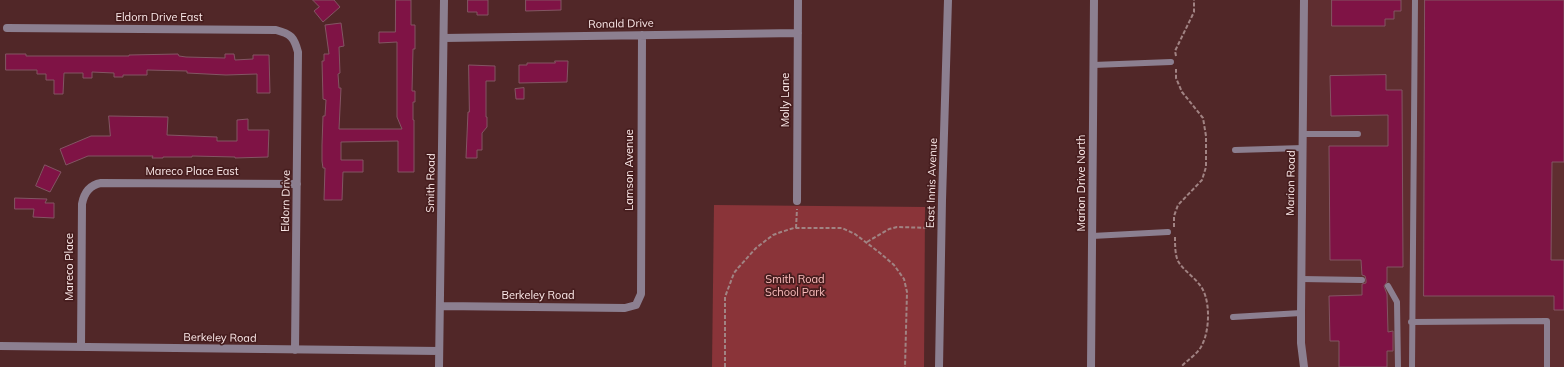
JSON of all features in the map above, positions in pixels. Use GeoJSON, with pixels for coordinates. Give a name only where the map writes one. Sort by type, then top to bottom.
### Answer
{"type":"FeatureCollection","features":[{"type":"Feature","properties":{"kind":"street","name":"Smith Road"},"geometry":{"type":"LineString","coordinates":[[439,367],[444,0]]}},
{"type":"Feature","properties":{"kind":"street","name":"Molly Lane"},"geometry":{"type":"LineString","coordinates":[[797,201],[798,0]]}},
{"type":"Feature","properties":{"kind":"street","name":"East Innis Avenue"},"geometry":{"type":"LineString","coordinates":[[939,367],[948,0]]}},
{"type":"Feature","properties":{"kind":"street","name":"Marion Drive North"},"geometry":{"type":"LineString","coordinates":[[1091,367],[1094,0]]}},
{"type":"Feature","properties":{"kind":"street","name":"Marion Road"},"geometry":{"type":"LineString","coordinates":[[1304,0],[1301,314],[1304,367]]}},
{"type":"Feature","properties":{"kind":"street","name":"Eldorn Drive East"},"geometry":{"type":"LineString","coordinates":[[8,28],[276,30],[287,33],[295,41],[298,52]]}},
{"type":"Feature","properties":{"kind":"street","name":"Ronald Drive"},"geometry":{"type":"LineString","coordinates":[[444,38],[798,33]]}},
{"type":"Feature","properties":{"kind":"street","name":"Lamson Avenue"},"geometry":{"type":"LineString","coordinates":[[636,305],[640,294],[642,35]]}},
{"type":"Feature","properties":{"kind":"street","name":"Eldorn Drive"},"geometry":{"type":"LineString","coordinates":[[295,350],[298,52]]}},
{"type":"Feature","properties":{"kind":"street","name":"Mareco Place East"},"geometry":{"type":"LineString","coordinates":[[88,189],[94,184],[101,183],[297,184]]}},
{"type":"Feature","properties":{"kind":"street","name":"Mareco Place"},"geometry":{"type":"LineString","coordinates":[[81,347],[82,204],[88,189]]}},
{"type":"Feature","properties":{"kind":"street","name":"Berkeley Road"},"geometry":{"type":"LineString","coordinates":[[440,306],[624,308],[636,305]]}},
{"type":"Feature","properties":{"kind":"street","name":"Berkeley Road"},"geometry":{"type":"LineString","coordinates":[[0,346],[295,350],[439,350]]}},
{"type":"Feature","properties":{"kind":"lane"},"geometry":{"type":"LineString","coordinates":[[1412,367],[1411,322],[1415,0]]}},
{"type":"Feature","properties":{"kind":"lane"},"geometry":{"type":"LineString","coordinates":[[1093,65],[1173,62]]}},
{"type":"Feature","properties":{"kind":"lane"},"geometry":{"type":"LineString","coordinates":[[1303,134],[1358,134]]}},
{"type":"Feature","properties":{"kind":"lane"},"geometry":{"type":"LineString","coordinates":[[1235,150],[1303,148]]}},
{"type":"Feature","properties":{"kind":"lane"},"geometry":{"type":"LineString","coordinates":[[1092,236],[1168,232]]}},
{"type":"Feature","properties":{"kind":"lane"},"geometry":{"type":"LineString","coordinates":[[1302,278],[1362,280]]}},
{"type":"Feature","properties":{"kind":"lane"},"geometry":{"type":"LineString","coordinates":[[1388,286],[1397,302],[1398,367]]}},
{"type":"Feature","properties":{"kind":"lane"},"geometry":{"type":"LineString","coordinates":[[1233,317],[1301,314]]}},
{"type":"Feature","properties":{"kind":"lane"},"geometry":{"type":"LineString","coordinates":[[1411,322],[1547,321],[1547,367]]}},
{"type":"Feature","properties":{"kind":"path"},"geometry":{"type":"LineString","coordinates":[[1173,62],[1175,51],[1194,12],[1194,0]]}},
{"type":"Feature","properties":{"kind":"path"},"geometry":{"type":"LineString","coordinates":[[1176,67],[1176,78],[1182,92],[1203,118],[1206,136],[1206,167],[1202,180],[1178,205],[1174,216],[1175,245],[1178,261],[1186,272],[1201,285],[1207,299],[1208,318],[1206,336],[1202,347],[1181,367]]}},
{"type":"Feature","properties":{"kind":"path"},"geometry":{"type":"LineString","coordinates":[[796,228],[797,201]]}},
{"type":"Feature","properties":{"kind":"path"},"geometry":{"type":"LineString","coordinates":[[866,242],[889,229],[897,227],[942,228]]}},
{"type":"Feature","properties":{"kind":"path"},"geometry":{"type":"LineString","coordinates":[[725,367],[725,297],[734,273],[752,252],[767,239],[781,232],[796,228],[842,228],[855,234],[894,265],[907,286],[905,367]]}},
{"type":"Feature","properties":{"kind":"shaded area"},"geometry":{"type":"Polygon","coordinates":[[[1304,0],[1564,0],[1564,367],[1304,367],[1304,0]]]}},
{"type":"Feature","properties":{"kind":"green space","name":"Smith Road School Park"},"geometry":{"type":"Polygon","coordinates":[[[714,205],[925,207],[924,367],[712,367],[714,205]]]}},
{"type":"Feature","properties":{"kind":"building"},"geometry":{"type":"Polygon","coordinates":[[[313,0],[334,0],[340,7],[323,22],[314,11],[319,7],[313,0]]]}},
{"type":"Feature","properties":{"kind":"building"},"geometry":{"type":"Polygon","coordinates":[[[396,0],[411,0],[411,25],[415,25],[412,91],[415,91],[415,102],[413,102],[414,172],[398,172],[398,141],[341,142],[341,160],[363,160],[363,172],[343,172],[342,200],[324,200],[325,168],[323,168],[322,161],[322,145],[323,116],[325,116],[326,100],[323,99],[322,61],[324,61],[324,54],[329,54],[325,25],[341,23],[344,46],[339,47],[340,73],[338,74],[339,88],[341,88],[339,129],[402,129],[397,117],[397,42],[379,43],[379,32],[395,32],[396,0]]]}},
{"type":"Feature","properties":{"kind":"building"},"geometry":{"type":"Polygon","coordinates":[[[468,0],[488,0],[488,15],[477,15],[477,12],[468,12],[468,0]]]}},
{"type":"Feature","properties":{"kind":"building"},"geometry":{"type":"Polygon","coordinates":[[[526,0],[561,0],[561,10],[526,11],[526,0]]]}},
{"type":"Feature","properties":{"kind":"building"},"geometry":{"type":"Polygon","coordinates":[[[1332,0],[1401,0],[1401,11],[1394,11],[1394,19],[1385,19],[1385,26],[1332,26],[1332,0]]]}},
{"type":"Feature","properties":{"kind":"building"},"geometry":{"type":"Polygon","coordinates":[[[1425,0],[1564,0],[1564,162],[1552,162],[1551,260],[1564,260],[1564,310],[1554,310],[1554,296],[1424,296],[1425,0]]]}},
{"type":"Feature","properties":{"kind":"building"},"geometry":{"type":"Polygon","coordinates":[[[6,54],[26,54],[26,56],[129,56],[178,54],[179,56],[186,57],[225,58],[225,54],[234,54],[235,60],[253,59],[253,55],[269,55],[270,93],[257,93],[257,74],[226,75],[187,73],[187,71],[147,70],[147,75],[123,75],[123,77],[114,77],[114,73],[92,72],[92,78],[83,78],[83,73],[64,73],[63,94],[54,94],[54,80],[46,80],[46,74],[37,74],[37,70],[6,70],[6,54]]]}},
{"type":"Feature","properties":{"kind":"building"},"geometry":{"type":"Polygon","coordinates":[[[555,61],[568,61],[567,82],[519,83],[519,65],[527,65],[527,63],[555,63],[555,61]]]}},
{"type":"Feature","properties":{"kind":"building"},"geometry":{"type":"Polygon","coordinates":[[[469,65],[495,66],[495,81],[486,81],[487,127],[482,133],[482,150],[477,150],[477,158],[466,158],[469,112],[469,65]]]}},
{"type":"Feature","properties":{"kind":"building"},"geometry":{"type":"Polygon","coordinates":[[[1386,75],[1386,90],[1402,90],[1403,267],[1387,267],[1387,282],[1384,286],[1387,294],[1388,332],[1393,331],[1393,351],[1387,351],[1387,367],[1339,367],[1339,341],[1330,341],[1329,296],[1362,295],[1362,284],[1366,283],[1366,280],[1365,276],[1362,275],[1361,260],[1330,260],[1329,146],[1388,146],[1388,115],[1331,116],[1330,76],[1386,75]]]}},
{"type":"Feature","properties":{"kind":"building"},"geometry":{"type":"Polygon","coordinates":[[[524,88],[524,99],[516,99],[515,89],[524,88]]]}},
{"type":"Feature","properties":{"kind":"building"},"geometry":{"type":"Polygon","coordinates":[[[109,116],[168,117],[167,135],[217,137],[217,141],[237,141],[237,120],[248,119],[248,130],[269,130],[268,157],[235,158],[192,156],[152,158],[153,156],[88,156],[66,165],[60,149],[91,136],[110,136],[109,116]]]}},
{"type":"Feature","properties":{"kind":"building"},"geometry":{"type":"Polygon","coordinates":[[[45,165],[61,172],[50,192],[36,186],[45,165]]]}},
{"type":"Feature","properties":{"kind":"building"},"geometry":{"type":"Polygon","coordinates":[[[15,198],[47,199],[45,203],[54,203],[54,218],[33,217],[34,209],[15,209],[15,198]]]}}]}
